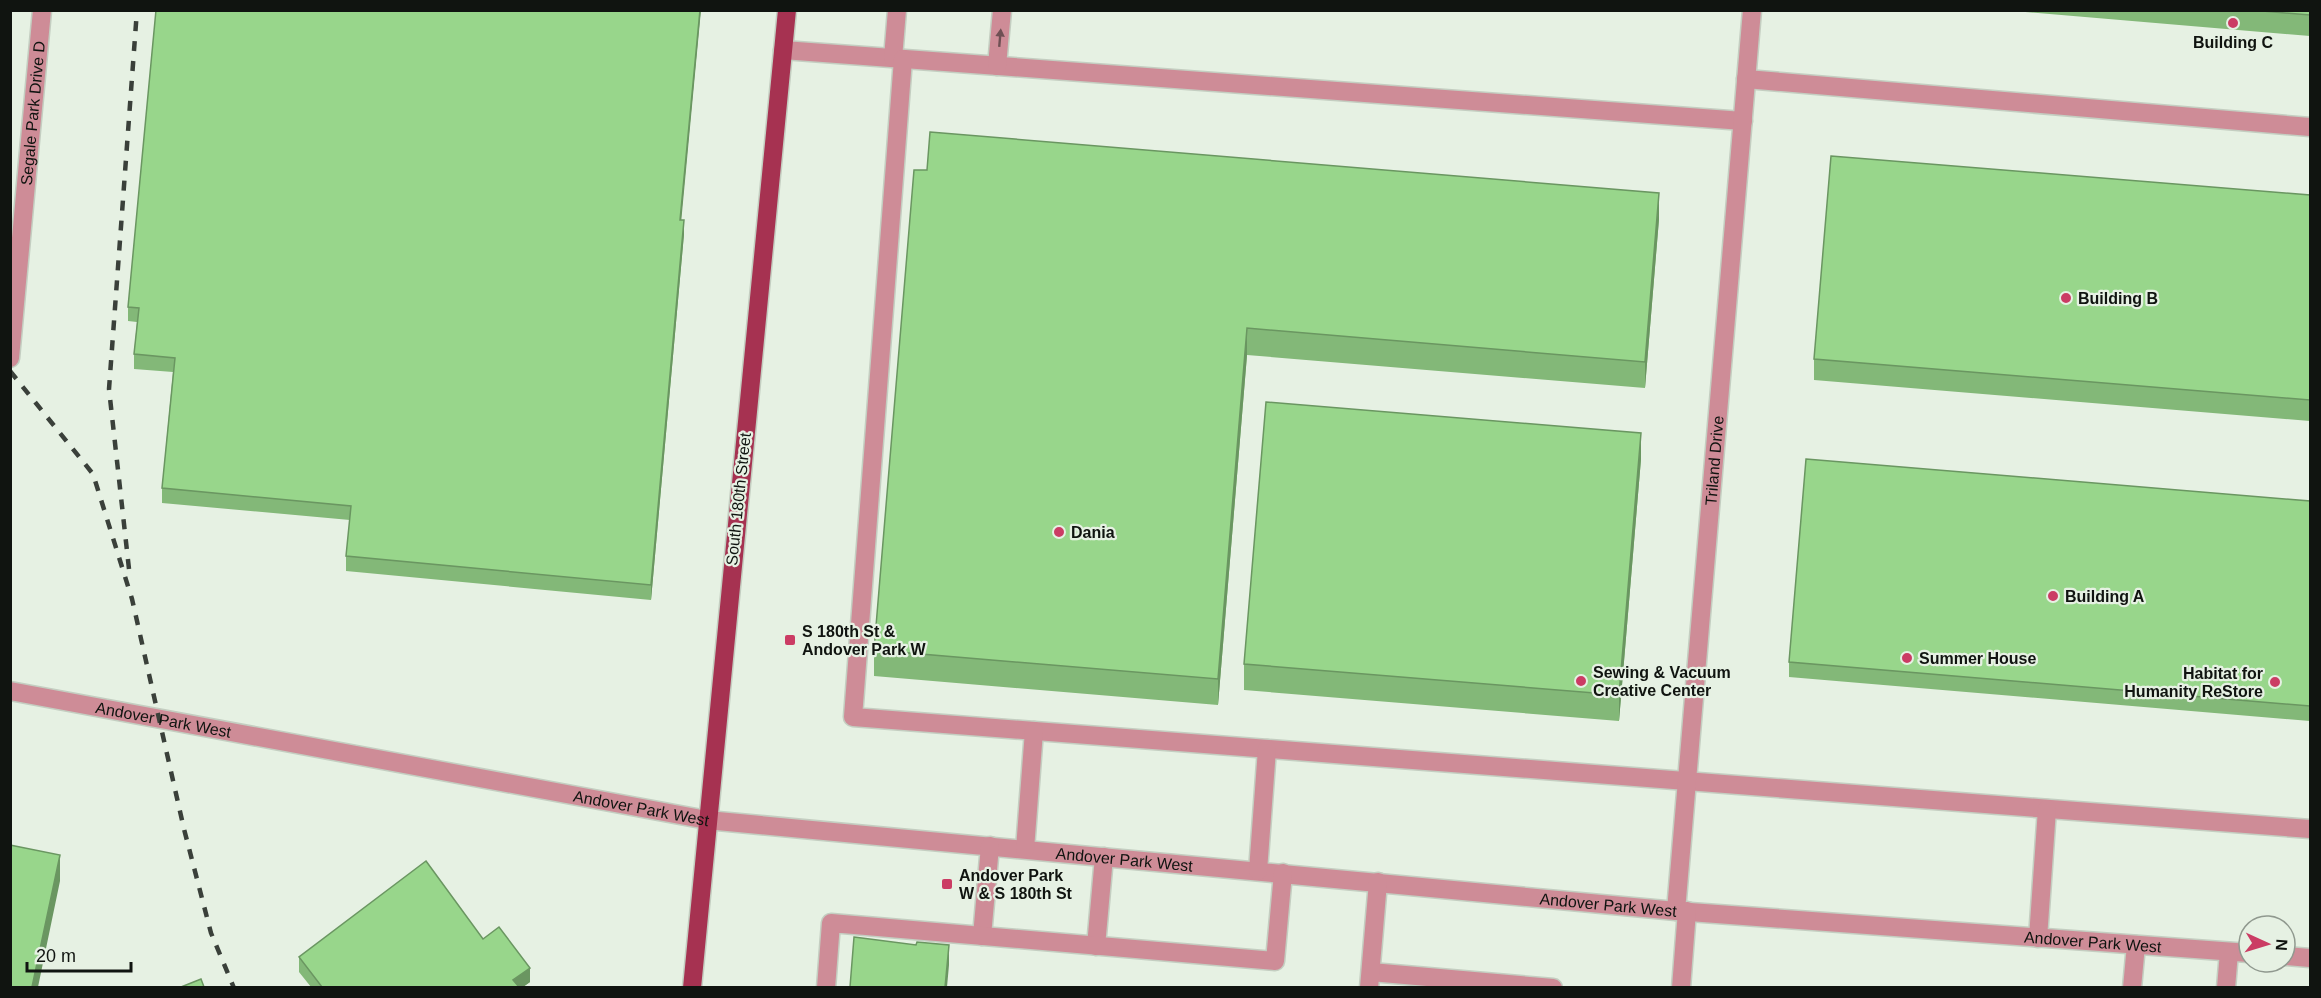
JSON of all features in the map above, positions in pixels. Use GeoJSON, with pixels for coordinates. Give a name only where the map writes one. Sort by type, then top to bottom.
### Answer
{"type":"FeatureCollection","features":[{"type":"Feature","properties":{"kind":"main road","name":"South 180th Street"},"geometry":{"type":"LineString","coordinates":[[692,987],[706,819],[787,10]]}},
{"type":"Feature","properties":{"kind":"street","name":"Segale Park Drive D"},"geometry":{"type":"LineString","coordinates":[[10,358],[13,295],[42,10]]}},
{"type":"Feature","properties":{"kind":"street"},"geometry":{"type":"LineString","coordinates":[[897,10],[898,58],[853,717],[2310,829]]}},
{"type":"Feature","properties":{"kind":"street"},"geometry":{"type":"LineString","coordinates":[[997,66],[1002,10]]}},
{"type":"Feature","properties":{"kind":"street","name":"Triland Drive"},"geometry":{"type":"LineString","coordinates":[[1681,987],[1687,781],[1752,10]]}},
{"type":"Feature","properties":{"kind":"street"},"geometry":{"type":"LineString","coordinates":[[783,50],[1743,121]]}},
{"type":"Feature","properties":{"kind":"street"},"geometry":{"type":"LineString","coordinates":[[1746,79],[2310,127]]}},
{"type":"Feature","properties":{"kind":"street","name":"Andover Park West"},"geometry":{"type":"LineString","coordinates":[[10,691],[706,819],[1682,911],[2237,952]]}},
{"type":"Feature","properties":{"kind":"street"},"geometry":{"type":"LineString","coordinates":[[1025,849],[1034,731]]}},
{"type":"Feature","properties":{"kind":"street"},"geometry":{"type":"LineString","coordinates":[[1258,871],[1267,749]]}},
{"type":"Feature","properties":{"kind":"street"},"geometry":{"type":"LineString","coordinates":[[2038,938],[2047,809]]}},
{"type":"Feature","properties":{"kind":"street"},"geometry":{"type":"LineString","coordinates":[[982,936],[990,846]]}},
{"type":"Feature","properties":{"kind":"street"},"geometry":{"type":"LineString","coordinates":[[1096,946],[1104,857]]}},
{"type":"Feature","properties":{"kind":"street"},"geometry":{"type":"LineString","coordinates":[[826,987],[831,923],[1275,961],[1283,873]]}},
{"type":"Feature","properties":{"kind":"street"},"geometry":{"type":"LineString","coordinates":[[1378,882],[1370,980],[1553,987]]}},
{"type":"Feature","properties":{"kind":"street"},"geometry":{"type":"LineString","coordinates":[[2132,987],[2136,945]]}},
{"type":"Feature","properties":{"kind":"street"},"geometry":{"type":"LineString","coordinates":[[2226,987],[2229,952]]}},
{"type":"Feature","properties":{"kind":"building"},"geometry":{"type":"Polygon","coordinates":[[[156,10],[700,10],[680,220],[684,220],[651,585],[346,556],[351,506],[162,488],[175,358],[134,354],[139,308],[128,307],[156,10]]]}},
{"type":"Feature","properties":{"kind":"building"},"geometry":{"type":"Polygon","coordinates":[[[2251,10],[2310,10],[2310,15],[2251,10]]]}},
{"type":"Feature","properties":{"kind":"building","name":"Dania"},"geometry":{"type":"Polygon","coordinates":[[[930,132],[1659,193],[1645,362],[1247,328],[1218,679],[874,650],[914,170],[927,170],[930,132]]]}},
{"type":"Feature","properties":{"kind":"building","name":"Building B"},"geometry":{"type":"Polygon","coordinates":[[[1831,156],[2310,195],[2310,400],[1814,359],[1831,156]]]}},
{"type":"Feature","properties":{"kind":"building"},"geometry":{"type":"Polygon","coordinates":[[[1266,402],[1641,433],[1619,695],[1244,664],[1266,402]]]}},
{"type":"Feature","properties":{"kind":"building","name":"Building A"},"geometry":{"type":"Polygon","coordinates":[[[1806,459],[2310,501],[2310,706],[1789,662],[1806,459]]]}},
{"type":"Feature","properties":{"kind":"building"},"geometry":{"type":"Polygon","coordinates":[[[10,845],[60,855],[32,987],[10,987],[10,845]]]}},
{"type":"Feature","properties":{"kind":"building"},"geometry":{"type":"Polygon","coordinates":[[[426,861],[483,939],[499,927],[530,968],[513,980],[519,987],[322,987],[299,957],[426,861]]]}},
{"type":"Feature","properties":{"kind":"building"},"geometry":{"type":"Polygon","coordinates":[[[854,937],[916,945],[917,942],[949,945],[945,987],[850,987],[854,937]]]}},
{"type":"Feature","properties":{"kind":"building"},"geometry":{"type":"Polygon","coordinates":[[[201,979],[204,987],[181,987],[201,979]]]}},
{"type":"Feature","properties":{"kind":"railway"},"geometry":{"type":"LineString","coordinates":[[129,569],[109,389],[137,10]]}},
{"type":"Feature","properties":{"kind":"railway"},"geometry":{"type":"LineString","coordinates":[[10,371],[93,474],[132,599],[184,829],[211,933],[234,988]]}},
{"type":"Feature","properties":{"kind":"place","name":"Building C"},"geometry":{"type":"Point","coordinates":[2233,23]}},
{"type":"Feature","properties":{"kind":"place","name":"Building B"},"geometry":{"type":"Point","coordinates":[2066,298]}},
{"type":"Feature","properties":{"kind":"place","name":"Dania"},"geometry":{"type":"Point","coordinates":[1059,532]}},
{"type":"Feature","properties":{"kind":"place","name":"Building A"},"geometry":{"type":"Point","coordinates":[2053,596]}},
{"type":"Feature","properties":{"kind":"place","name":"S 180th St & Andover Park W"},"geometry":{"type":"Point","coordinates":[790,640]}},
{"type":"Feature","properties":{"kind":"place","name":"Summer House"},"geometry":{"type":"Point","coordinates":[1907,658]}},
{"type":"Feature","properties":{"kind":"place","name":"Sewing & Vacuum Creative Center"},"geometry":{"type":"Point","coordinates":[1581,681]}},
{"type":"Feature","properties":{"kind":"place","name":"Habitat for Humanity ReStore"},"geometry":{"type":"Point","coordinates":[2275,682]}},
{"type":"Feature","properties":{"kind":"place","name":"Andover Park W & S 180th St"},"geometry":{"type":"Point","coordinates":[947,884]}}]}
